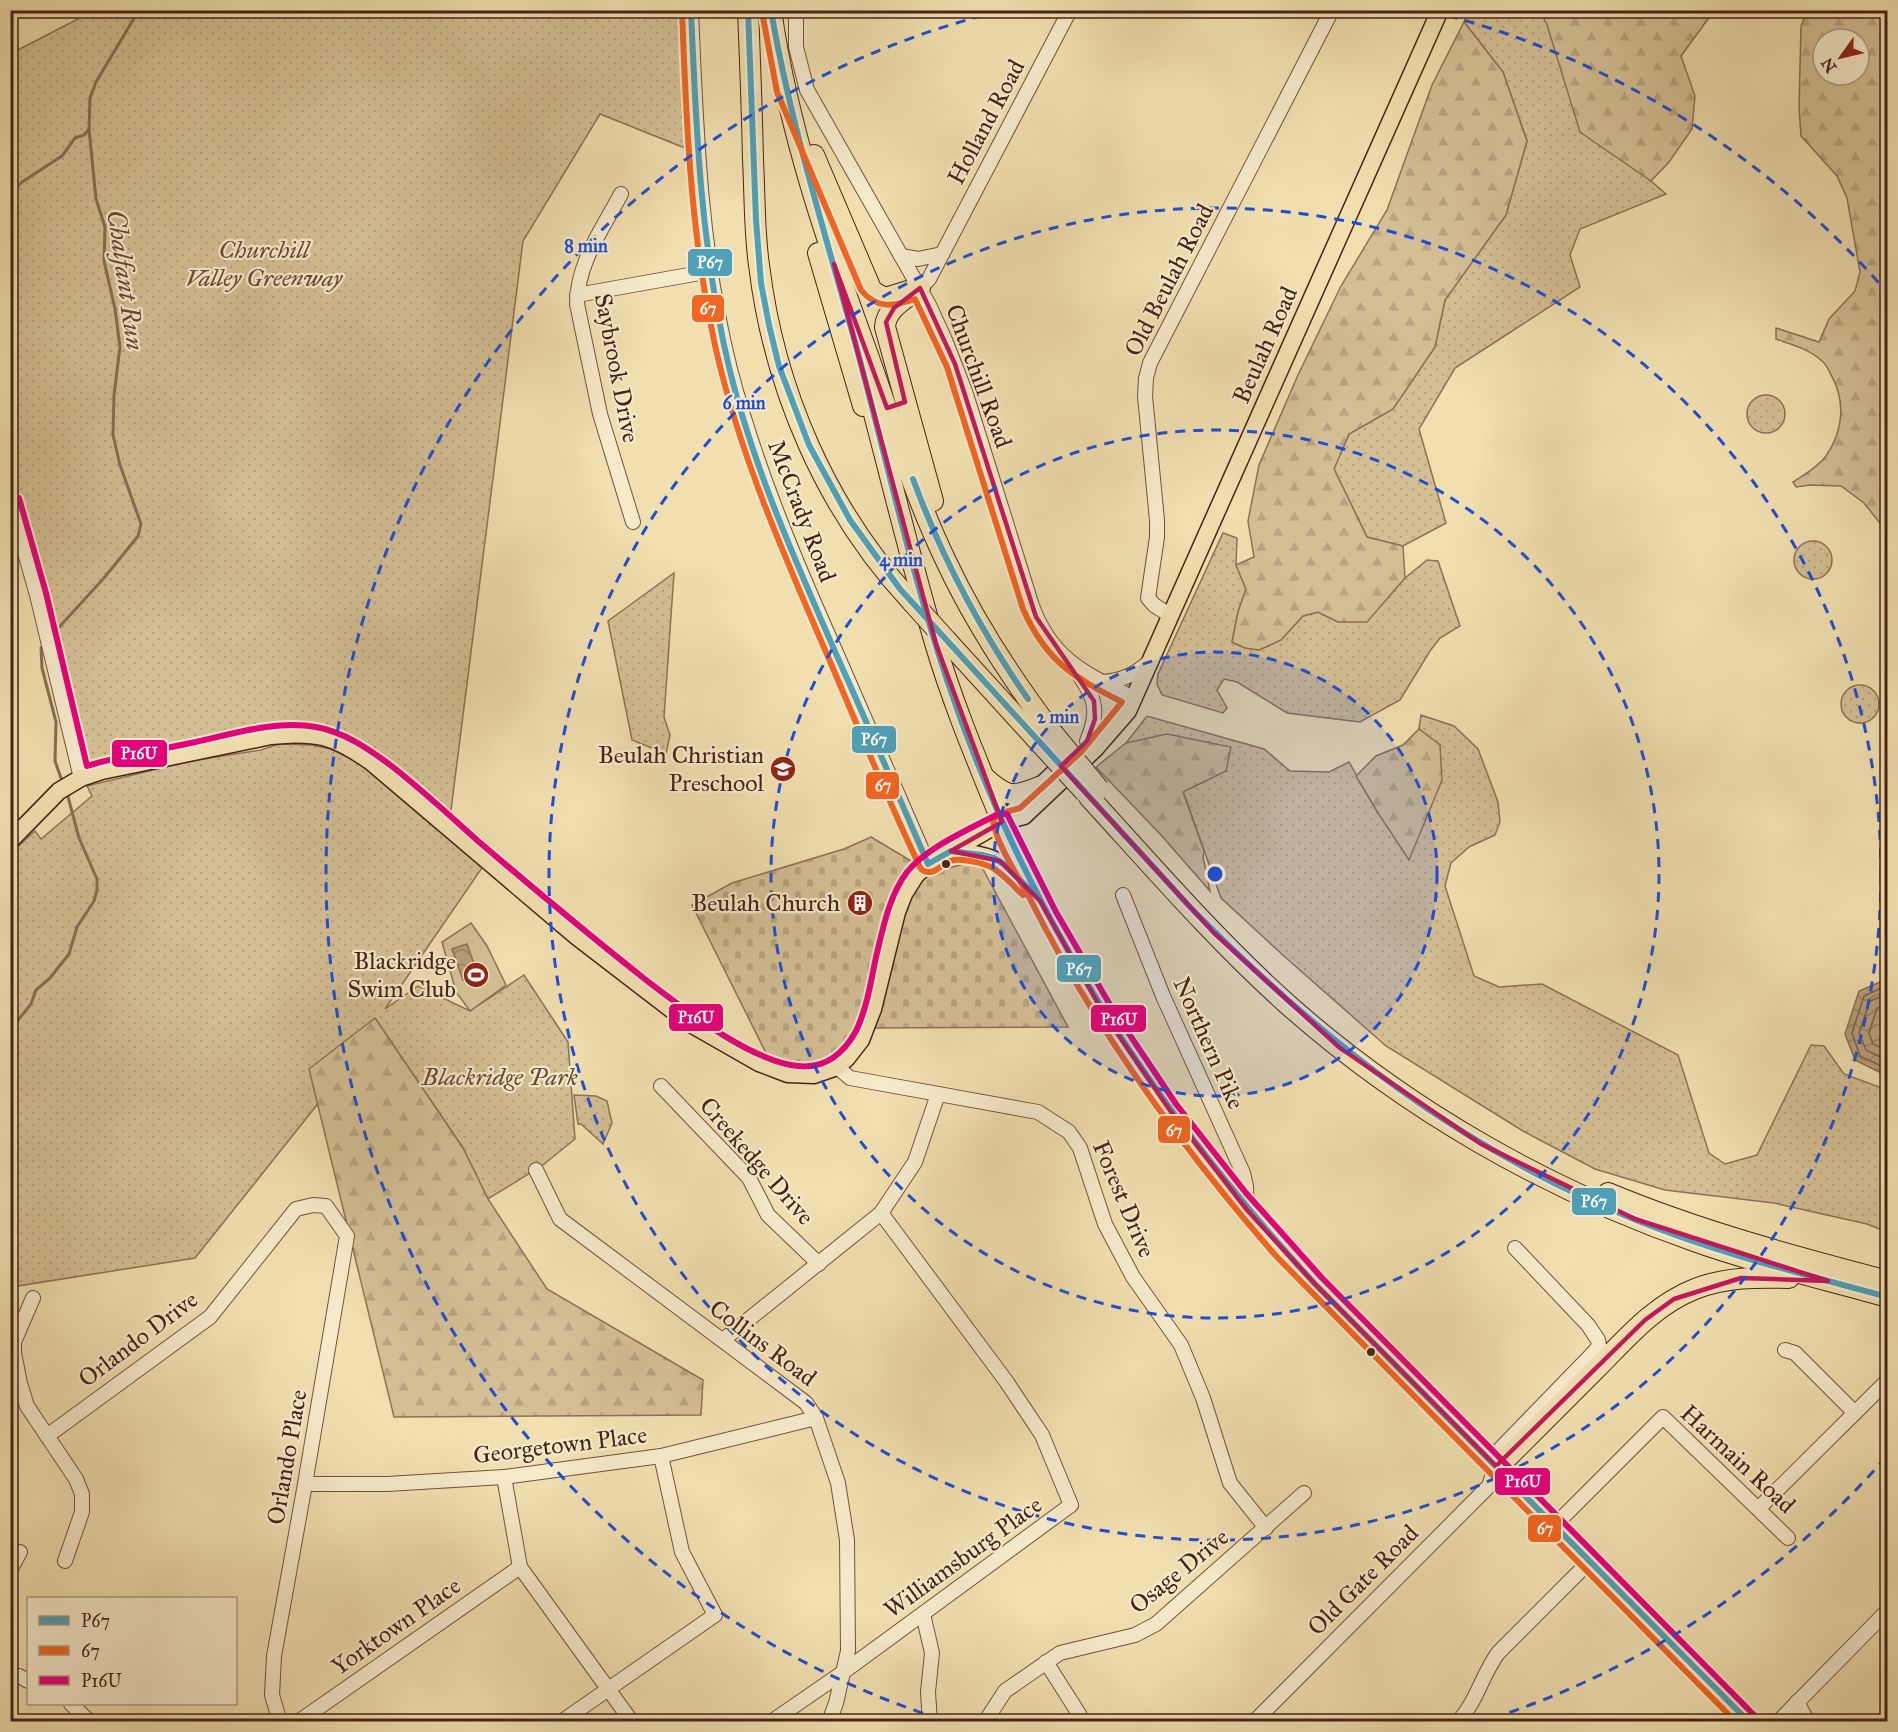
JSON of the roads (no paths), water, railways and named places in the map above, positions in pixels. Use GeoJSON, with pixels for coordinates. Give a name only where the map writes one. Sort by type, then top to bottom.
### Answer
{"type":"FeatureCollection","features":[{"type":"Feature","properties":{"kind":"highway"},"geometry":{"type":"LineString","coordinates":[[748,10],[756,243],[761,286],[775,349],[795,411],[811,451],[830,488],[868,549],[912,602],[948,642],[1046,738],[1199,917],[1262,981],[1340,1048],[1423,1108],[1521,1166],[1635,1219],[1731,1254],[1887,1297]]}},
{"type":"Feature","properties":{"kind":"highway"},"geometry":{"type":"LineString","coordinates":[[758,10],[773,92],[789,158],[879,460],[906,540]]}},
{"type":"Feature","properties":{"kind":"highway"},"geometry":{"type":"LineString","coordinates":[[771,10],[786,89],[802,154],[834,264],[906,540],[941,662],[1002,822]]}},
{"type":"Feature","properties":{"kind":"highway"},"geometry":{"type":"LineString","coordinates":[[786,89],[872,291],[885,298],[920,288]]}},
{"type":"Feature","properties":{"kind":"highway"},"geometry":{"type":"LineString","coordinates":[[834,264],[926,514],[955,580],[1046,738]]}},
{"type":"Feature","properties":{"kind":"highway"},"geometry":{"type":"LineString","coordinates":[[920,288],[894,308],[887,317],[885,327],[955,580]]}},
{"type":"Feature","properties":{"kind":"highway"},"geometry":{"type":"LineString","coordinates":[[983,776],[1010,795],[1039,787]]}},
{"type":"Feature","properties":{"kind":"highway"},"geometry":{"type":"LineString","coordinates":[[1094,793],[1287,987],[1374,1059],[1458,1115],[1547,1165],[1640,1206],[1735,1240],[1887,1281]]}},
{"type":"Feature","properties":{"kind":"highway"},"geometry":{"type":"LineString","coordinates":[[1496,1466],[1509,1456],[1645,1320],[1674,1299],[1706,1285],[1741,1278],[1828,1281]]}},
{"type":"Feature","properties":{"kind":"main road","name":"Beulah Road"},"geometry":{"type":"LineString","coordinates":[[1002,822],[1024,816],[1061,782],[1128,711],[1440,10]]}},
{"type":"Feature","properties":{"kind":"main road","name":"Beulah Road"},"geometry":{"type":"LineString","coordinates":[[837,1067],[856,1047],[865,1032],[900,902],[912,879],[928,864],[1002,822],[1087,741],[1121,705],[1133,698]]}},
{"type":"Feature","properties":{"kind":"main road"},"geometry":{"type":"LineString","coordinates":[[10,841],[56,795],[77,780],[102,771],[271,736],[300,733],[338,742],[362,755],[405,789],[577,937],[689,1023],[759,1063],[788,1074],[814,1075],[837,1067]]}},
{"type":"Feature","properties":{"kind":"main road"},"geometry":{"type":"LineString","coordinates":[[1002,822],[1040,901],[1072,960],[1124,1046],[1189,1137],[1247,1210],[1315,1284],[1749,1722]]}},
{"type":"Feature","properties":{"kind":"main road"},"geometry":{"type":"LineString","coordinates":[[951,851],[982,855],[1000,861],[1018,876],[1040,901]]}},
{"type":"Feature","properties":{"kind":"street","name":"McCrady Road"},"geometry":{"type":"LineString","coordinates":[[692,10],[697,155],[711,271],[730,367],[768,492],[803,578],[928,864]]}},
{"type":"Feature","properties":{"kind":"street","name":"Churchill Road"},"geometry":{"type":"LineString","coordinates":[[796,10],[796,48],[807,90],[937,321],[955,364],[1036,617],[1054,647],[1071,663],[1133,698]]}},
{"type":"Feature","properties":{"kind":"street","name":"Holland Road"},"geometry":{"type":"LineString","coordinates":[[920,288],[929,279],[1070,10]]}},
{"type":"Feature","properties":{"kind":"street","name":"Old Beulah Road"},"geometry":{"type":"LineString","coordinates":[[1171,615],[1154,605],[1148,598],[1157,520],[1145,396],[1146,378],[1150,363],[1332,10]]}},
{"type":"Feature","properties":{"kind":"street","name":"Saybrook Drive"},"geometry":{"type":"LineString","coordinates":[[621,194],[586,259],[577,295],[578,314],[596,397],[610,453],[633,522]]}},
{"type":"Feature","properties":{"kind":"street"},"geometry":{"type":"LineString","coordinates":[[901,256],[918,259],[942,254]]}},
{"type":"Feature","properties":{"kind":"street"},"geometry":{"type":"LineString","coordinates":[[577,295],[711,271]]}},
{"type":"Feature","properties":{"kind":"street"},"geometry":{"type":"LineString","coordinates":[[10,500],[50,646],[77,780]]}},
{"type":"Feature","properties":{"kind":"street"},"geometry":{"type":"LineString","coordinates":[[1103,682],[1118,681],[1128,677],[1151,661]]}},
{"type":"Feature","properties":{"kind":"street"},"geometry":{"type":"LineString","coordinates":[[1071,663],[1094,701],[1095,718],[1087,741]]}},
{"type":"Feature","properties":{"kind":"street","name":"Northern Pike"},"geometry":{"type":"LineString","coordinates":[[1123,896],[1163,996],[1243,1173],[1247,1210]]}},
{"type":"Feature","properties":{"kind":"street","name":"Forest Drive"},"geometry":{"type":"LineString","coordinates":[[837,1067],[850,1078],[1038,1112],[1069,1132],[1080,1148],[1104,1224],[1133,1277],[1181,1345],[1203,1398],[1230,1484],[1266,1528]]}},
{"type":"Feature","properties":{"kind":"street","name":"Creekedge Drive"},"geometry":{"type":"LineString","coordinates":[[661,1086],[749,1178],[768,1215],[819,1264]]}},
{"type":"Feature","properties":{"kind":"street"},"geometry":{"type":"LineString","coordinates":[[723,1340],[881,1213],[915,1162],[938,1094]]}},
{"type":"Feature","properties":{"kind":"street","name":"Collins Road"},"geometry":{"type":"LineString","coordinates":[[536,1170],[560,1219],[806,1403],[816,1418],[838,1483],[847,1540],[848,1651],[836,1703],[829,1722]]}},
{"type":"Feature","properties":{"kind":"street","name":"Orlando Drive"},"geometry":{"type":"LineString","coordinates":[[47,1436],[210,1317],[296,1209],[313,1205],[327,1206]]}},
{"type":"Feature","properties":{"kind":"street","name":"Orlando Place"},"geometry":{"type":"LineString","coordinates":[[280,1722],[272,1695],[274,1656],[347,1236],[327,1206]]}},
{"type":"Feature","properties":{"kind":"street","name":"Williamsburg Place"},"geometry":{"type":"LineString","coordinates":[[771,1722],[842,1673],[1071,1505],[1042,1435],[1006,1382],[881,1213]]}},
{"type":"Feature","properties":{"kind":"street","name":"Old Gate Road"},"geometry":{"type":"LineString","coordinates":[[1254,1722],[1489,1486],[1501,1448],[1599,1345],[1588,1325],[1515,1248]]}},
{"type":"Feature","properties":{"kind":"street"},"geometry":{"type":"LineString","coordinates":[[33,1298],[14,1342],[14,1353],[27,1406],[76,1479],[82,1494],[82,1512],[65,1561]]}},
{"type":"Feature","properties":{"kind":"street"},"geometry":{"type":"LineString","coordinates":[[1785,1350],[1795,1353],[1855,1413]]}},
{"type":"Feature","properties":{"kind":"street"},"geometry":{"type":"LineString","coordinates":[[1759,1508],[1887,1380]]}},
{"type":"Feature","properties":{"kind":"street","name":"Harmain Road"},"geometry":{"type":"LineString","coordinates":[[1555,1526],[1663,1417],[1788,1538]]}},
{"type":"Feature","properties":{"kind":"street","name":"Georgetown Place"},"geometry":{"type":"LineString","coordinates":[[305,1484],[387,1484],[504,1477],[661,1456],[816,1418]]}},
{"type":"Feature","properties":{"kind":"street"},"geometry":{"type":"LineString","coordinates":[[561,1722],[715,1615],[682,1552],[661,1456]]}},
{"type":"Feature","properties":{"kind":"street"},"geometry":{"type":"LineString","coordinates":[[504,1477],[520,1567],[632,1722]]}},
{"type":"Feature","properties":{"kind":"street","name":"Osage Drive"},"geometry":{"type":"LineString","coordinates":[[985,1722],[1005,1691],[1046,1662],[1068,1651],[1135,1635],[1156,1624],[1304,1493]]}},
{"type":"Feature","properties":{"kind":"street"},"geometry":{"type":"LineString","coordinates":[[10,1570],[20,1552]]}},
{"type":"Feature","properties":{"kind":"street"},"geometry":{"type":"LineString","coordinates":[[1458,1722],[1474,1700],[1488,1668],[1498,1653],[1590,1561]]}},
{"type":"Feature","properties":{"kind":"street","name":"Yorktown Place"},"geometry":{"type":"LineString","coordinates":[[298,1722],[520,1567]]}},
{"type":"Feature","properties":{"kind":"street"},"geometry":{"type":"LineString","coordinates":[[1778,1722],[1887,1610]]}},
{"type":"Feature","properties":{"kind":"street"},"geometry":{"type":"LineString","coordinates":[[923,1614],[932,1653],[928,1692],[930,1722]]}},
{"type":"Feature","properties":{"kind":"street"},"geometry":{"type":"LineString","coordinates":[[1046,1662],[1078,1714],[1080,1722]]}},
{"type":"Feature","properties":{"kind":"street"},"geometry":{"type":"LineString","coordinates":[[10,1676],[19,1676],[27,1680]]}},
{"type":"Feature","properties":{"kind":"street"},"geometry":{"type":"LineString","coordinates":[[1797,1702],[1808,1722]]}},
{"type":"Feature","properties":{"kind":"street"},"geometry":{"type":"LineString","coordinates":[[72,1705],[90,1722]]}},
{"type":"Feature","properties":{"kind":"water"},"geometry":{"type":"Polygon","coordinates":[[[467,944],[478,975],[463,980],[452,949],[467,944]]]}},
{"type":"Feature","properties":{"kind":"water"},"geometry":{"type":"Polygon","coordinates":[[[1887,979],[1887,1076],[1855,1060],[1845,1034],[1859,991],[1887,979]]]}},
{"type":"Feature","properties":{"kind":"waterway","name":"Chalfant Run"},"geometry":{"type":"LineString","coordinates":[[51,636],[104,578],[138,536],[141,524],[120,465],[113,435],[114,395],[120,347],[115,309],[104,261],[105,227],[96,199],[89,129],[90,98],[96,82],[139,10]]}},
{"type":"Feature","properties":{"kind":"waterway"},"geometry":{"type":"LineString","coordinates":[[10,194],[22,182],[62,156],[75,138],[84,135],[89,129]]}},
{"type":"Feature","properties":{"kind":"waterway","name":"Chalfant Run"},"geometry":{"type":"LineString","coordinates":[[45,643],[41,648],[42,668],[56,722],[55,761],[62,781]]}},
{"type":"Feature","properties":{"kind":"waterway","name":"Chalfant Run"},"geometry":{"type":"LineString","coordinates":[[10,1030],[31,1004],[36,990],[50,978],[69,954],[77,927],[94,901],[97,890],[97,879],[79,838],[67,793]]}},
{"type":"Feature","properties":{"kind":"place","name":"Beulah Christian Preschool"},"geometry":{"type":"Point","coordinates":[783,769]}},
{"type":"Feature","properties":{"kind":"place","name":"Beulah Church"},"geometry":{"type":"Point","coordinates":[860,903]}},
{"type":"Feature","properties":{"kind":"place","name":"Blackridge Swim Club"},"geometry":{"type":"Point","coordinates":[476,975]}},
{"type":"Feature","properties":{"kind":"park label","name":"Churchill Valley Greenway"},"geometry":{"type":"Point","coordinates":[264,264]}},
{"type":"Feature","properties":{"kind":"park label","name":"Blackridge Park"},"geometry":{"type":"Point","coordinates":[500,1077]}}]}
